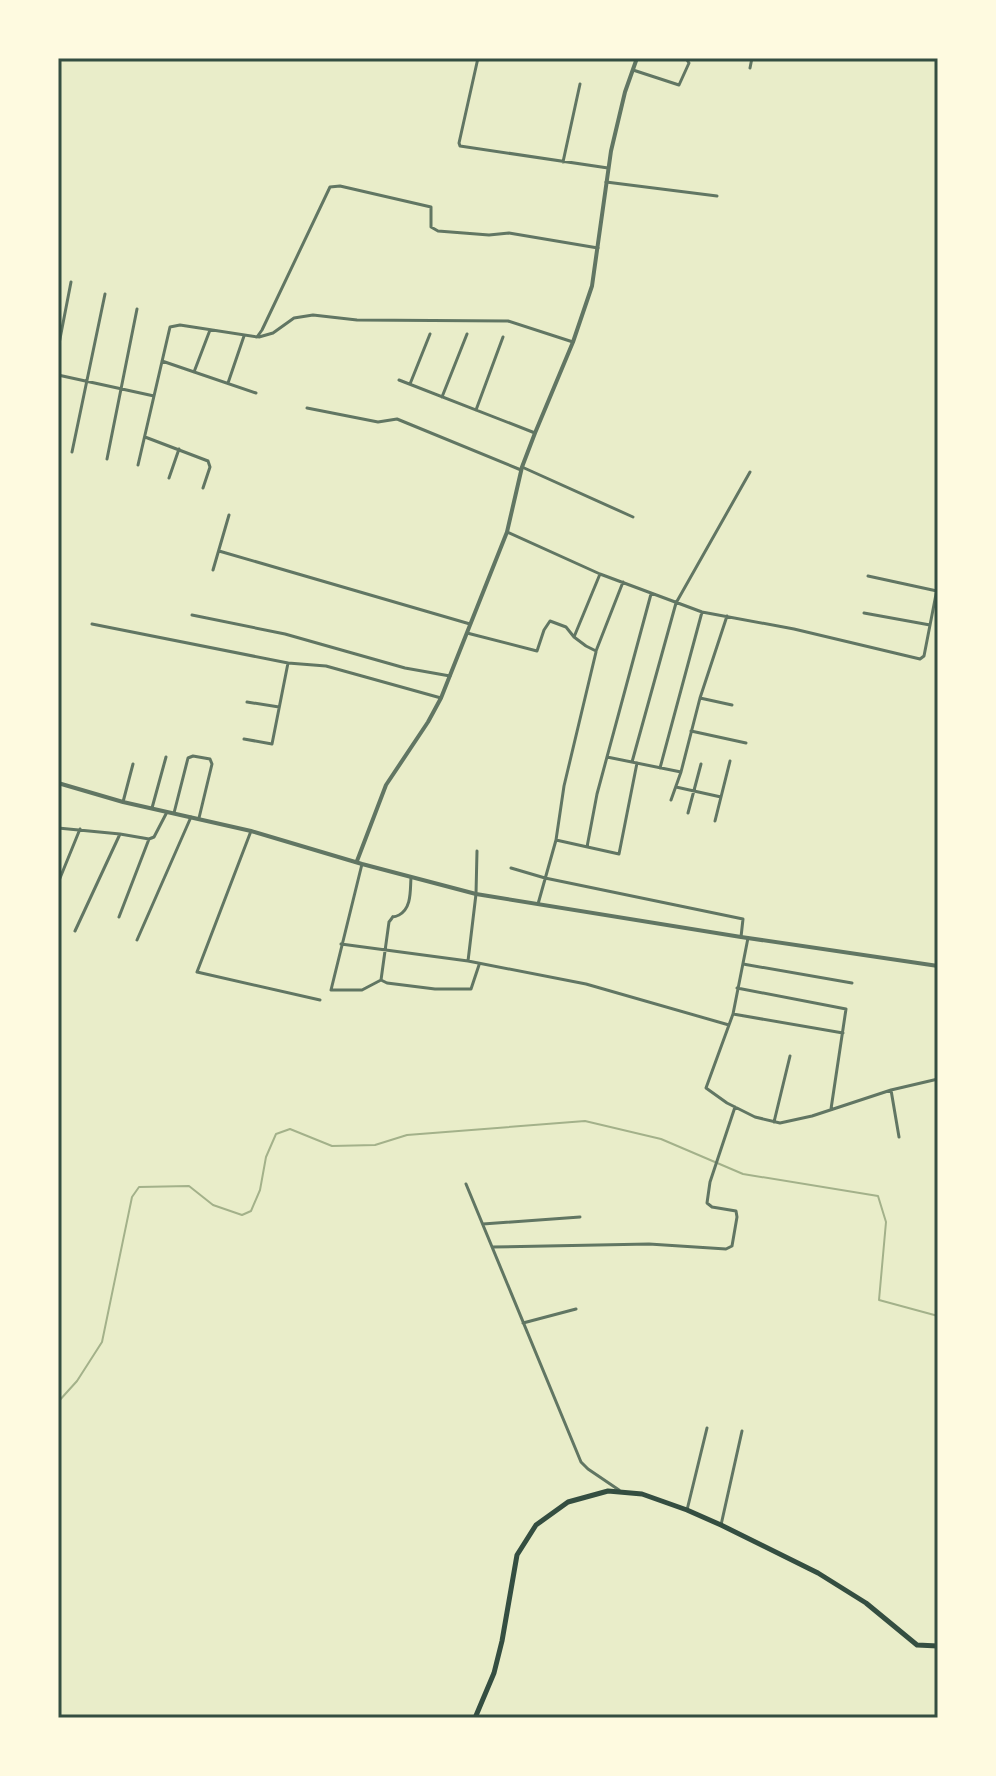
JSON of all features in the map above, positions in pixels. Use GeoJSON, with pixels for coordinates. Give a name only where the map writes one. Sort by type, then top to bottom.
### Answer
{"type":"FeatureCollection","features":[{"type":"Feature","properties":{"kind":"main road"},"geometry":{"type":"LineString","coordinates":[[938,458],[938,483]]}},
{"type":"Feature","properties":{"kind":"main road"},"geometry":{"type":"LineString","coordinates":[[475,1718],[494,1673],[517,1555],[536,1525],[568,1502],[608,1491],[642,1494],[721,1525],[818,1573],[866,1603],[917,1645],[938,1646]]}},
{"type":"Feature","properties":{"kind":"street"},"geometry":{"type":"LineString","coordinates":[[478,58],[460,146],[608,168]]}},
{"type":"Feature","properties":{"kind":"street"},"geometry":{"type":"LineString","coordinates":[[381,980],[362,990],[331,990],[359,863],[386,785],[441,698],[507,532],[522,469],[573,342],[592,286],[608,168],[625,92],[637,58]]}},
{"type":"Feature","properties":{"kind":"street"},"geometry":{"type":"LineString","coordinates":[[633,70],[677,86],[681,84],[689,63],[683,58]]}},
{"type":"Feature","properties":{"kind":"street"},"geometry":{"type":"LineString","coordinates":[[750,68],[752,58]]}},
{"type":"Feature","properties":{"kind":"street"},"geometry":{"type":"LineString","coordinates":[[563,162],[580,84]]}},
{"type":"Feature","properties":{"kind":"street"},"geometry":{"type":"LineString","coordinates":[[606,182],[717,196]]}},
{"type":"Feature","properties":{"kind":"street"},"geometry":{"type":"LineString","coordinates":[[257,337],[330,187],[340,186],[431,207],[431,227],[434,230],[489,235],[509,233],[598,248]]}},
{"type":"Feature","properties":{"kind":"street"},"geometry":{"type":"LineString","coordinates":[[58,349],[71,282]]}},
{"type":"Feature","properties":{"kind":"street"},"geometry":{"type":"LineString","coordinates":[[72,452],[105,294]]}},
{"type":"Feature","properties":{"kind":"street"},"geometry":{"type":"LineString","coordinates":[[107,459],[137,309]]}},
{"type":"Feature","properties":{"kind":"street"},"geometry":{"type":"LineString","coordinates":[[138,465],[170,327],[180,325],[257,337],[273,333],[294,318],[313,315],[357,320],[508,321],[573,342]]}},
{"type":"Feature","properties":{"kind":"street"},"geometry":{"type":"LineString","coordinates":[[194,372],[210,330]]}},
{"type":"Feature","properties":{"kind":"street"},"geometry":{"type":"LineString","coordinates":[[410,384],[430,334]]}},
{"type":"Feature","properties":{"kind":"street"},"geometry":{"type":"LineString","coordinates":[[442,397],[467,334]]}},
{"type":"Feature","properties":{"kind":"street"},"geometry":{"type":"LineString","coordinates":[[228,383],[244,336]]}},
{"type":"Feature","properties":{"kind":"street"},"geometry":{"type":"LineString","coordinates":[[476,410],[503,337]]}},
{"type":"Feature","properties":{"kind":"street"},"geometry":{"type":"LineString","coordinates":[[162,361],[256,393]]}},
{"type":"Feature","properties":{"kind":"street"},"geometry":{"type":"LineString","coordinates":[[58,375],[154,396]]}},
{"type":"Feature","properties":{"kind":"street"},"geometry":{"type":"LineString","coordinates":[[399,380],[535,433]]}},
{"type":"Feature","properties":{"kind":"street"},"geometry":{"type":"LineString","coordinates":[[307,408],[378,422],[397,419],[633,517]]}},
{"type":"Feature","properties":{"kind":"street"},"geometry":{"type":"LineString","coordinates":[[144,437],[208,461],[210,467],[203,488]]}},
{"type":"Feature","properties":{"kind":"street"},"geometry":{"type":"LineString","coordinates":[[169,478],[179,449]]}},
{"type":"Feature","properties":{"kind":"street"},"geometry":{"type":"LineString","coordinates":[[632,762],[676,603],[750,472]]}},
{"type":"Feature","properties":{"kind":"street"},"geometry":{"type":"LineString","coordinates":[[213,570],[229,515]]}},
{"type":"Feature","properties":{"kind":"street"},"geometry":{"type":"LineString","coordinates":[[507,532],[600,574],[702,612],[794,629],[920,659],[924,656],[938,584]]}},
{"type":"Feature","properties":{"kind":"street"},"geometry":{"type":"LineString","coordinates":[[219,551],[470,624]]}},
{"type":"Feature","properties":{"kind":"street"},"geometry":{"type":"LineString","coordinates":[[574,637],[600,574]]}},
{"type":"Feature","properties":{"kind":"street"},"geometry":{"type":"LineString","coordinates":[[868,576],[937,591]]}},
{"type":"Feature","properties":{"kind":"street"},"geometry":{"type":"LineString","coordinates":[[538,904],[556,840],[564,786],[596,651],[623,582]]}},
{"type":"Feature","properties":{"kind":"street"},"geometry":{"type":"LineString","coordinates":[[587,847],[597,794],[651,594]]}},
{"type":"Feature","properties":{"kind":"street"},"geometry":{"type":"LineString","coordinates":[[660,768],[702,612]]}},
{"type":"Feature","properties":{"kind":"street"},"geometry":{"type":"LineString","coordinates":[[864,613],[930,625]]}},
{"type":"Feature","properties":{"kind":"street"},"geometry":{"type":"LineString","coordinates":[[192,615],[285,634],[405,668],[450,676]]}},
{"type":"Feature","properties":{"kind":"street"},"geometry":{"type":"LineString","coordinates":[[671,800],[727,616]]}},
{"type":"Feature","properties":{"kind":"street"},"geometry":{"type":"LineString","coordinates":[[467,633],[537,651],[550,621],[566,627],[574,637],[596,651]]}},
{"type":"Feature","properties":{"kind":"street"},"geometry":{"type":"LineString","coordinates":[[92,624],[288,663],[326,666],[441,698]]}},
{"type":"Feature","properties":{"kind":"street"},"geometry":{"type":"LineString","coordinates":[[929,632],[938,632]]}},
{"type":"Feature","properties":{"kind":"street"},"geometry":{"type":"LineString","coordinates":[[244,739],[272,744],[288,663]]}},
{"type":"Feature","properties":{"kind":"street"},"geometry":{"type":"LineString","coordinates":[[700,698],[732,705]]}},
{"type":"Feature","properties":{"kind":"street"},"geometry":{"type":"LineString","coordinates":[[247,702],[279,707]]}},
{"type":"Feature","properties":{"kind":"street"},"geometry":{"type":"LineString","coordinates":[[691,731],[746,743]]}},
{"type":"Feature","properties":{"kind":"street"},"geometry":{"type":"LineString","coordinates":[[152,808],[166,757]]}},
{"type":"Feature","properties":{"kind":"street"},"geometry":{"type":"LineString","coordinates":[[607,757],[681,772]]}},
{"type":"Feature","properties":{"kind":"street"},"geometry":{"type":"LineString","coordinates":[[174,813],[188,758],[210,759],[212,764],[199,818]]}},
{"type":"Feature","properties":{"kind":"street"},"geometry":{"type":"LineString","coordinates":[[715,821],[730,761]]}},
{"type":"Feature","properties":{"kind":"street"},"geometry":{"type":"LineString","coordinates":[[556,840],[619,854],[637,763]]}},
{"type":"Feature","properties":{"kind":"street"},"geometry":{"type":"LineString","coordinates":[[123,802],[133,764]]}},
{"type":"Feature","properties":{"kind":"street"},"geometry":{"type":"LineString","coordinates":[[688,813],[701,764]]}},
{"type":"Feature","properties":{"kind":"street"},"geometry":{"type":"LineString","coordinates":[[58,783],[123,802],[251,831],[476,894],[938,966]]}},
{"type":"Feature","properties":{"kind":"street"},"geometry":{"type":"LineString","coordinates":[[676,787],[721,797]]}},
{"type":"Feature","properties":{"kind":"street"},"geometry":{"type":"LineString","coordinates":[[58,828],[149,839],[154,837],[167,812]]}},
{"type":"Feature","properties":{"kind":"street"},"geometry":{"type":"LineString","coordinates":[[137,940],[191,817]]}},
{"type":"Feature","properties":{"kind":"street"},"geometry":{"type":"LineString","coordinates":[[58,883],[80,829]]}},
{"type":"Feature","properties":{"kind":"street"},"geometry":{"type":"LineString","coordinates":[[251,831],[197,972],[320,1000]]}},
{"type":"Feature","properties":{"kind":"street"},"geometry":{"type":"LineString","coordinates":[[75,931],[120,834]]}},
{"type":"Feature","properties":{"kind":"street"},"geometry":{"type":"LineString","coordinates":[[119,917],[149,839]]}},
{"type":"Feature","properties":{"kind":"street"},"geometry":{"type":"LineString","coordinates":[[468,961],[476,894],[477,851]]}},
{"type":"Feature","properties":{"kind":"street"},"geometry":{"type":"LineString","coordinates":[[511,868],[545,878],[743,919],[741,937]]}},
{"type":"Feature","properties":{"kind":"street"},"geometry":{"type":"LineString","coordinates":[[381,980],[389,922],[406,909],[410,900],[411,878]]}},
{"type":"Feature","properties":{"kind":"street"},"geometry":{"type":"LineString","coordinates":[[748,938],[733,1014],[706,1088],[755,1117],[780,1123],[938,1079]]}},
{"type":"Feature","properties":{"kind":"street"},"geometry":{"type":"LineString","coordinates":[[341,944],[468,961],[586,984],[729,1025]]}},
{"type":"Feature","properties":{"kind":"street"},"geometry":{"type":"LineString","coordinates":[[381,980],[435,989],[471,989],[479,964]]}},
{"type":"Feature","properties":{"kind":"street"},"geometry":{"type":"LineString","coordinates":[[743,964],[852,983]]}},
{"type":"Feature","properties":{"kind":"street"},"geometry":{"type":"LineString","coordinates":[[737,988],[846,1009],[831,1110]]}},
{"type":"Feature","properties":{"kind":"street"},"geometry":{"type":"LineString","coordinates":[[733,1014],[843,1033]]}},
{"type":"Feature","properties":{"kind":"street"},"geometry":{"type":"LineString","coordinates":[[774,1122],[790,1056]]}},
{"type":"Feature","properties":{"kind":"street"},"geometry":{"type":"LineString","coordinates":[[891,1090],[899,1137]]}},
{"type":"Feature","properties":{"kind":"street"},"geometry":{"type":"LineString","coordinates":[[492,1247],[649,1244],[726,1249],[732,1246],[736,1211],[712,1207],[707,1203],[735,1107]]}},
{"type":"Feature","properties":{"kind":"street"},"geometry":{"type":"LineString","coordinates":[[466,1184],[581,1462],[622,1493]]}},
{"type":"Feature","properties":{"kind":"street"},"geometry":{"type":"LineString","coordinates":[[483,1224],[580,1217]]}},
{"type":"Feature","properties":{"kind":"street"},"geometry":{"type":"LineString","coordinates":[[523,1323],[576,1309]]}},
{"type":"Feature","properties":{"kind":"street"},"geometry":{"type":"LineString","coordinates":[[687,1510],[707,1428]]}},
{"type":"Feature","properties":{"kind":"street"},"geometry":{"type":"LineString","coordinates":[[721,1525],[742,1431]]}},
{"type":"Feature","properties":{"kind":"waterway"},"geometry":{"type":"LineString","coordinates":[[58,1402],[77,1381],[102,1342],[132,1197],[139,1187],[189,1186],[213,1205],[242,1215],[251,1211],[260,1190],[266,1157],[276,1134],[290,1129],[332,1146],[375,1145],[407,1135],[585,1121],[661,1139],[743,1174],[878,1196],[886,1222],[879,1300],[938,1316]]}}]}
